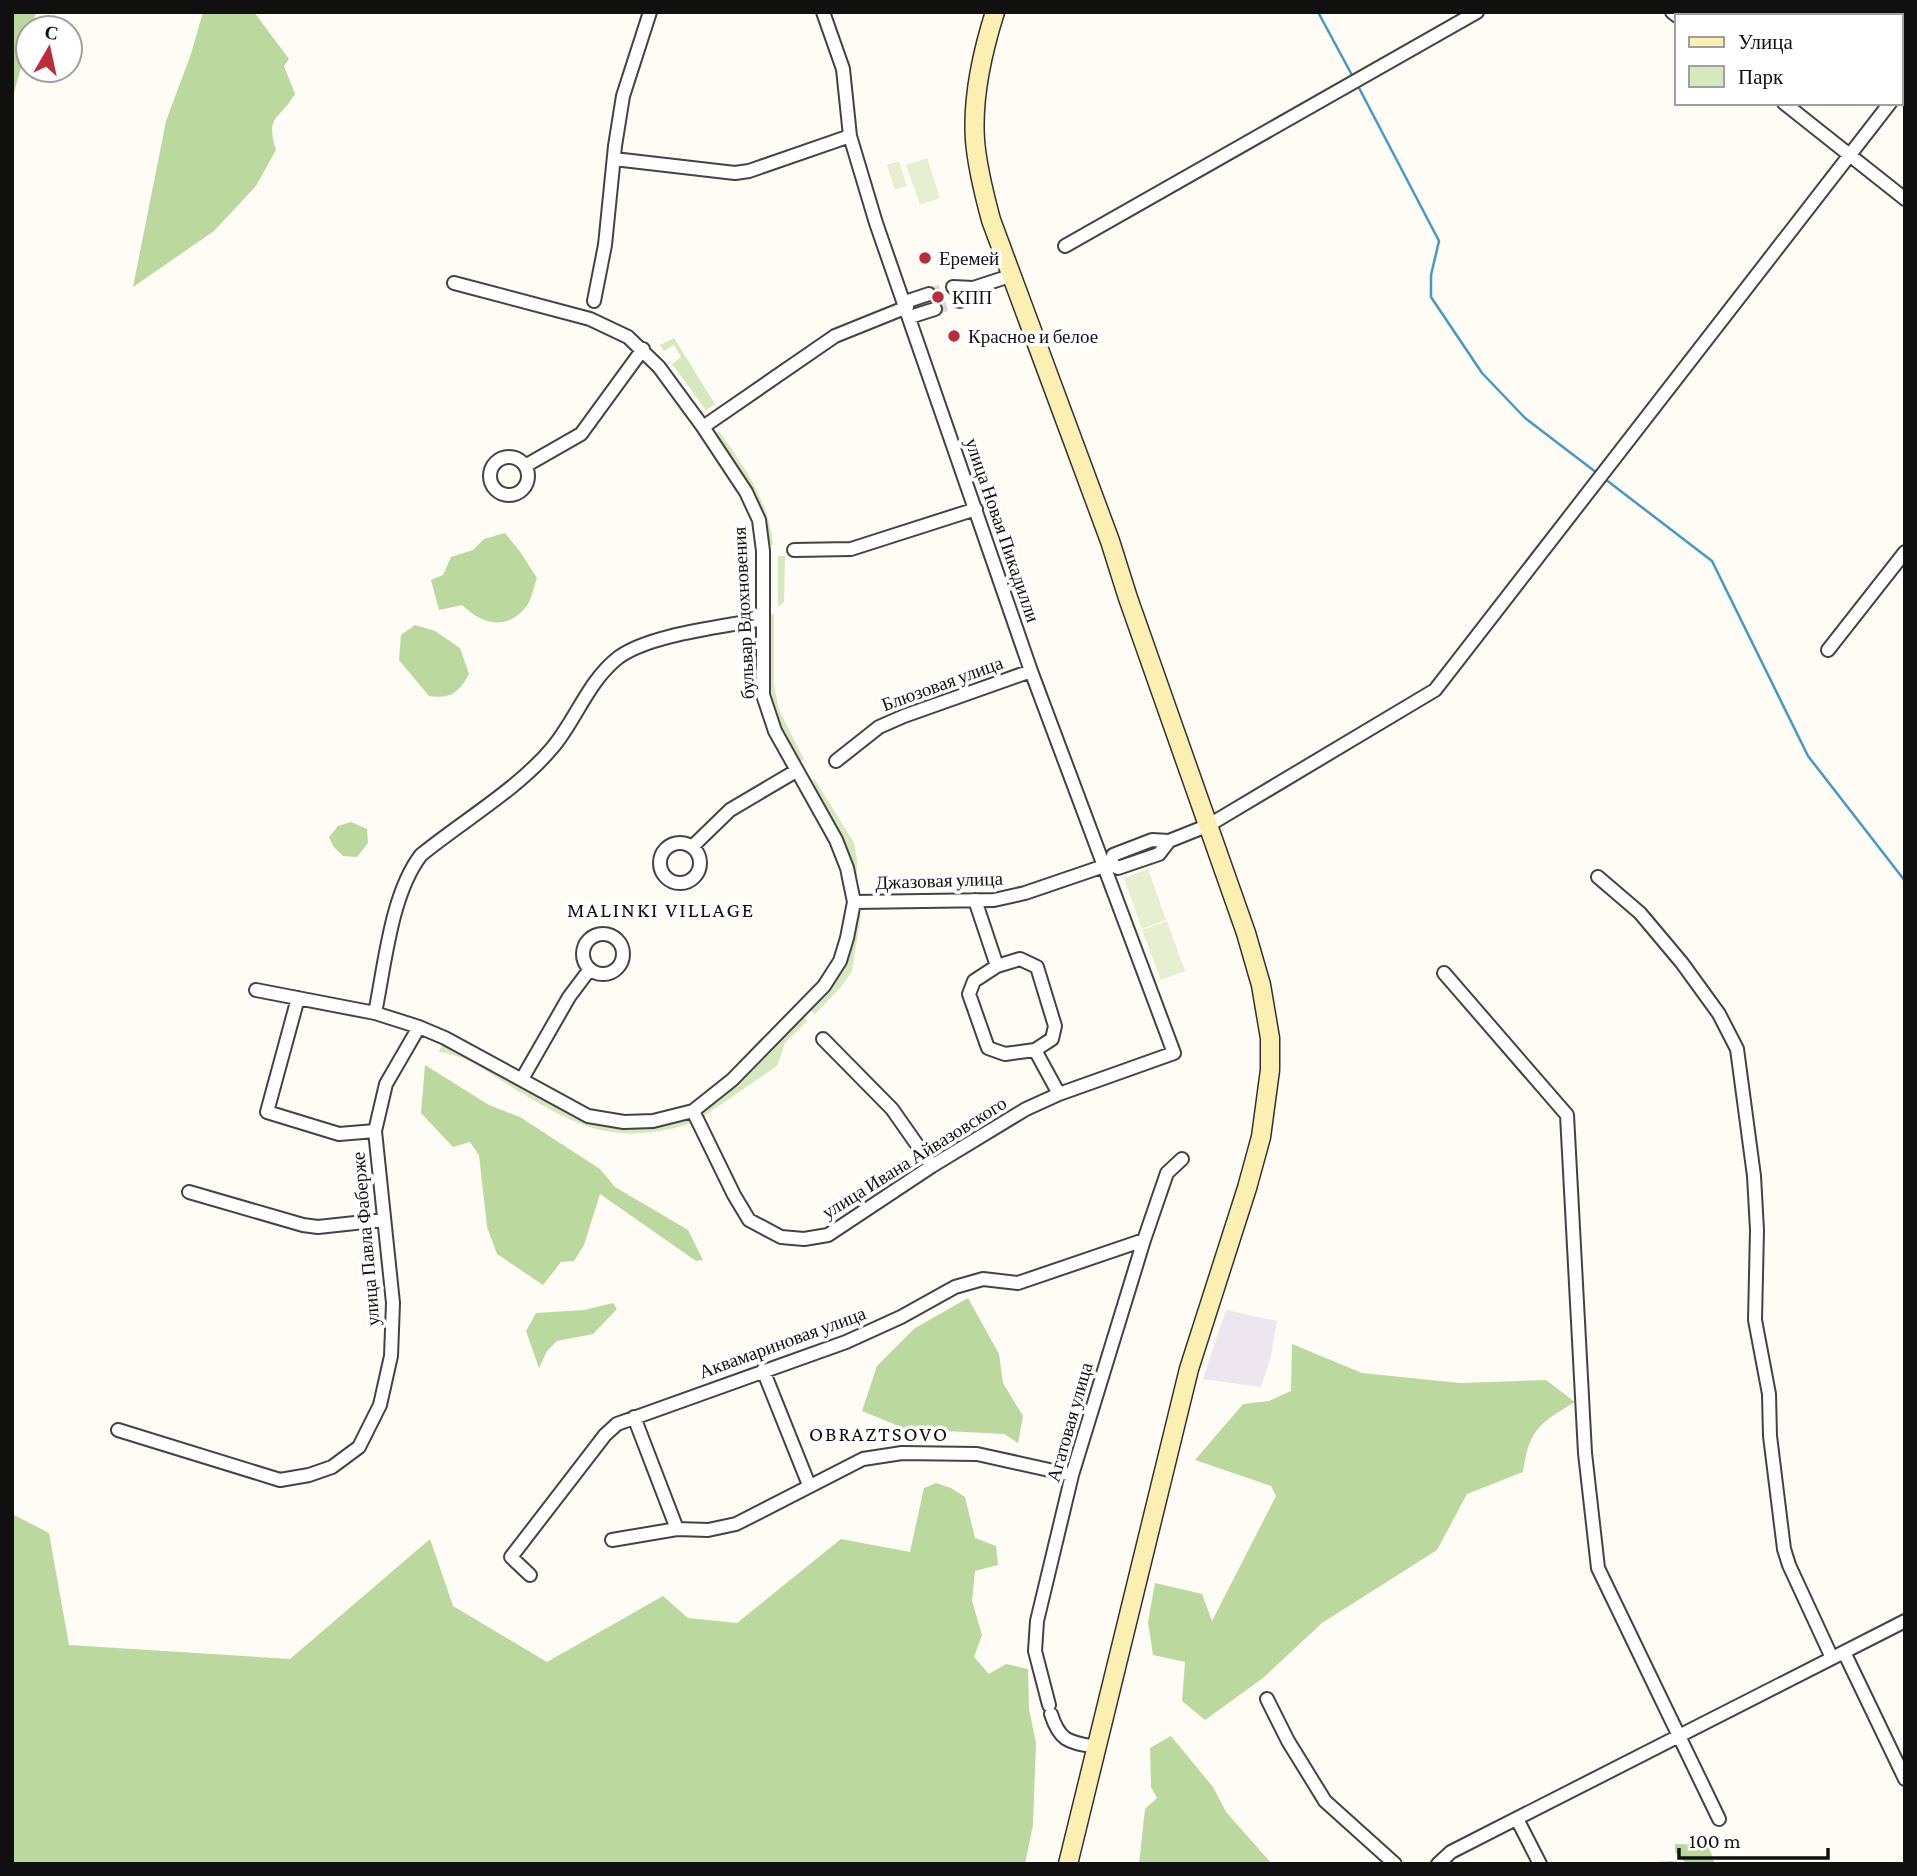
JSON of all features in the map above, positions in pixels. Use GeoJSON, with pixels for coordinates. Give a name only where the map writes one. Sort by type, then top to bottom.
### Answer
{"type":"FeatureCollection","features":[{"type":"Feature","properties":{"kind":"street"},"geometry":{"type":"LineString","coordinates":[[594,301],[605,245],[624,96],[650,12]]}},
{"type":"Feature","properties":{"kind":"street","name":"улица Новая Пикадилли"},"geometry":{"type":"LineString","coordinates":[[823,12],[843,69],[850,136],[876,223],[1031,671],[1108,864],[1174,1053]]}},
{"type":"Feature","properties":{"kind":"street"},"geometry":{"type":"LineString","coordinates":[[995,12],[981,66],[975,105],[979,174],[990,220],[1110,541],[1246,933],[1261,985],[1270,1038],[1270,1070],[1261,1137],[1189,1369],[1068,1864]]}},
{"type":"Feature","properties":{"kind":"street"},"geometry":{"type":"LineString","coordinates":[[1065,246],[1477,12]]}},
{"type":"Feature","properties":{"kind":"street"},"geometry":{"type":"LineString","coordinates":[[1786,105],[1905,199]]}},
{"type":"Feature","properties":{"kind":"street"},"geometry":{"type":"LineString","coordinates":[[1209,825],[1435,690],[1888,105]]}},
{"type":"Feature","properties":{"kind":"street"},"geometry":{"type":"LineString","coordinates":[[614,159],[735,173],[750,171],[850,136]]}},
{"type":"Feature","properties":{"kind":"street"},"geometry":{"type":"LineString","coordinates":[[953,287],[973,288],[1010,276]]}},
{"type":"Feature","properties":{"kind":"street","name":"бульвар Вдохновения"},"geometry":{"type":"LineString","coordinates":[[256,990],[374,1013],[419,1027],[445,1038],[588,1116],[624,1122],[653,1121],[693,1111],[732,1080],[824,986],[840,961],[854,902],[847,868],[836,840],[775,731],[763,695],[763,551],[758,520],[746,492],[659,367],[628,337],[590,319],[454,283]]}},
{"type":"Feature","properties":{"kind":"street"},"geometry":{"type":"LineString","coordinates":[[960,301],[973,288]]}},
{"type":"Feature","properties":{"kind":"street"},"geometry":{"type":"LineString","coordinates":[[703,427],[835,336],[907,309],[929,294]]}},
{"type":"Feature","properties":{"kind":"street"},"geometry":{"type":"LineString","coordinates":[[907,309],[935,309]]}},
{"type":"Feature","properties":{"kind":"street"},"geometry":{"type":"LineString","coordinates":[[525,466],[581,434],[643,349]]}},
{"type":"Feature","properties":{"kind":"street"},"geometry":{"type":"LineString","coordinates":[[794,550],[851,549],[976,509]]}},
{"type":"Feature","properties":{"kind":"street"},"geometry":{"type":"LineString","coordinates":[[1828,650],[1905,552]]}},
{"type":"Feature","properties":{"kind":"street"},"geometry":{"type":"LineString","coordinates":[[374,1013],[400,892],[410,869],[421,855],[532,770],[555,745],[596,679],[620,657],[647,642],[762,619]]}},
{"type":"Feature","properties":{"kind":"street","name":"Блюзовая улица"},"geometry":{"type":"LineString","coordinates":[[836,761],[879,727],[1031,671]]}},
{"type":"Feature","properties":{"kind":"street"},"geometry":{"type":"LineString","coordinates":[[692,847],[730,810],[796,771]]}},
{"type":"Feature","properties":{"kind":"street","name":"Джазовая улица"},"geometry":{"type":"LineString","coordinates":[[854,902],[994,900],[1025,893],[1108,864],[1113,855],[1152,840],[1169,841],[1209,825]]}},
{"type":"Feature","properties":{"kind":"street"},"geometry":{"type":"LineString","coordinates":[[1598,877],[1640,913],[1682,963],[1719,1014],[1737,1049],[1754,1176],[1757,1230],[1755,1320],[1769,1394],[1770,1436],[1784,1549],[1789,1565],[1905,1779]]}},
{"type":"Feature","properties":{"kind":"street"},"geometry":{"type":"LineString","coordinates":[[975,900],[997,966]]}},
{"type":"Feature","properties":{"kind":"street"},"geometry":{"type":"LineString","coordinates":[[1020,960],[1037,967],[1055,1026],[1052,1039],[1035,1050],[1005,1054],[988,1048],[969,995],[974,981],[997,966],[1020,960]]}},
{"type":"Feature","properties":{"kind":"street"},"geometry":{"type":"LineString","coordinates":[[522,1079],[569,997],[590,969]]}},
{"type":"Feature","properties":{"kind":"street"},"geometry":{"type":"LineString","coordinates":[[1444,973],[1567,1115],[1585,1453],[1598,1568],[1718,1819]]}},
{"type":"Feature","properties":{"kind":"street"},"geometry":{"type":"LineString","coordinates":[[298,998],[267,1112],[339,1134],[375,1131]]}},
{"type":"Feature","properties":{"kind":"street","name":"улица Павла Фаберже"},"geometry":{"type":"LineString","coordinates":[[118,1430],[280,1480],[309,1475],[332,1467],[359,1447],[380,1405],[391,1356],[394,1303],[375,1131],[386,1084],[419,1027]]}},
{"type":"Feature","properties":{"kind":"street"},"geometry":{"type":"LineString","coordinates":[[823,1039],[892,1108],[932,1166]]}},
{"type":"Feature","properties":{"kind":"street"},"geometry":{"type":"LineString","coordinates":[[1035,1050],[1059,1094]]}},
{"type":"Feature","properties":{"kind":"street","name":"улица Ивана Айвазовского"},"geometry":{"type":"LineString","coordinates":[[693,1111],[749,1220],[781,1237],[804,1239],[828,1234],[1026,1109],[1059,1094],[1174,1053]]}},
{"type":"Feature","properties":{"kind":"street","name":"Агатовая улица"},"geometry":{"type":"LineString","coordinates":[[1096,1747],[1061,1737],[1050,1710],[1035,1651],[1037,1622],[1072,1475],[1143,1240],[1167,1173],[1182,1158]]}},
{"type":"Feature","properties":{"kind":"street"},"geometry":{"type":"LineString","coordinates":[[189,1192],[303,1225],[318,1227],[383,1220]]}},
{"type":"Feature","properties":{"kind":"street","name":"Аквамариновая улица"},"geometry":{"type":"LineString","coordinates":[[530,1575],[511,1557],[605,1435],[617,1424],[846,1342],[901,1317],[955,1287],[983,1279],[1018,1283],[1143,1240]]}},
{"type":"Feature","properties":{"kind":"street"},"geometry":{"type":"LineString","coordinates":[[763,1370],[809,1485]]}},
{"type":"Feature","properties":{"kind":"street"},"geometry":{"type":"LineString","coordinates":[[634,1417],[677,1529]]}},
{"type":"Feature","properties":{"kind":"street"},"geometry":{"type":"LineString","coordinates":[[612,1540],[677,1529],[708,1530],[736,1524],[863,1459],[902,1454],[977,1454],[1072,1475]]}},
{"type":"Feature","properties":{"kind":"street"},"geometry":{"type":"LineString","coordinates":[[1438,1864],[1451,1852],[1905,1621]]}},
{"type":"Feature","properties":{"kind":"street"},"geometry":{"type":"LineString","coordinates":[[1267,1699],[1288,1741],[1325,1801],[1395,1864]]}},
{"type":"Feature","properties":{"kind":"street"},"geometry":{"type":"LineString","coordinates":[[1517,1819],[1540,1864]]}},
{"type":"Feature","properties":{"kind":"shaded area"},"geometry":{"type":"Polygon","coordinates":[[[1226,1310],[1277,1321],[1271,1356],[1261,1387],[1203,1379],[1226,1310]]]}},
{"type":"Feature","properties":{"kind":"green space"},"geometry":{"type":"Polygon","coordinates":[[[12,12],[36,12],[14,14],[14,84],[16,84],[12,100],[12,12]]]}},
{"type":"Feature","properties":{"kind":"green space"},"geometry":{"type":"Polygon","coordinates":[[[203,12],[254,12],[289,59],[284,66],[295,94],[275,119],[272,130],[276,150],[256,186],[214,231],[133,287],[166,121],[191,54],[203,12]]]}},
{"type":"Feature","properties":{"kind":"green space"},"geometry":{"type":"Polygon","coordinates":[[[927,158],[940,198],[920,205],[906,165],[927,158]]]}},
{"type":"Feature","properties":{"kind":"green space"},"geometry":{"type":"Polygon","coordinates":[[[899,161],[907,186],[895,190],[887,165],[899,161]]]}},
{"type":"Feature","properties":{"kind":"green space"},"geometry":{"type":"Polygon","coordinates":[[[674,338],[715,404],[706,410],[672,364],[681,357],[674,345],[664,351],[660,345],[674,338]]]}},
{"type":"Feature","properties":{"kind":"green space"},"geometry":{"type":"Polygon","coordinates":[[[719,431],[761,499],[771,529],[773,545],[767,546],[717,439],[715,434],[719,431]]]}},
{"type":"Feature","properties":{"kind":"green space"},"geometry":{"type":"Polygon","coordinates":[[[505,533],[537,578],[528,604],[512,619],[504,622],[487,621],[462,605],[439,610],[431,580],[443,575],[451,557],[473,550],[484,539],[505,533]]]}},
{"type":"Feature","properties":{"kind":"green space"},"geometry":{"type":"Polygon","coordinates":[[[778,556],[785,556],[784,602],[778,607],[778,556]]]}},
{"type":"Feature","properties":{"kind":"green space"},"geometry":{"type":"Polygon","coordinates":[[[768,614],[774,614],[774,685],[779,710],[804,759],[798,762],[775,718],[768,691],[768,614]]]}},
{"type":"Feature","properties":{"kind":"green space"},"geometry":{"type":"Polygon","coordinates":[[[415,625],[435,631],[460,648],[469,674],[453,693],[429,696],[399,660],[401,635],[415,625]]]}},
{"type":"Feature","properties":{"kind":"green space"},"geometry":{"type":"Polygon","coordinates":[[[815,780],[854,843],[857,885],[809,782],[815,780]]]}},
{"type":"Feature","properties":{"kind":"green space"},"geometry":{"type":"Polygon","coordinates":[[[351,822],[367,829],[368,843],[357,857],[343,856],[333,846],[329,837],[338,826],[351,822]]]}},
{"type":"Feature","properties":{"kind":"green space"},"geometry":{"type":"Polygon","coordinates":[[[1148,869],[1166,920],[1142,929],[1124,878],[1148,869]]]}},
{"type":"Feature","properties":{"kind":"green space"},"geometry":{"type":"Polygon","coordinates":[[[855,914],[861,915],[852,971],[815,1014],[810,1009],[832,983],[855,914]]]}},
{"type":"Feature","properties":{"kind":"green space"},"geometry":{"type":"Polygon","coordinates":[[[1167,921],[1185,971],[1161,980],[1142,930],[1167,921]]]}},
{"type":"Feature","properties":{"kind":"green space"},"geometry":{"type":"Polygon","coordinates":[[[803,1015],[807,1021],[785,1043],[777,1066],[704,1116],[704,1107],[803,1015]]]}},
{"type":"Feature","properties":{"kind":"green space"},"geometry":{"type":"Polygon","coordinates":[[[442,1044],[449,1044],[624,1127],[656,1126],[689,1118],[692,1123],[637,1133],[592,1128],[549,1109],[472,1063],[439,1052],[442,1044]]]}},
{"type":"Feature","properties":{"kind":"green space"},"geometry":{"type":"Polygon","coordinates":[[[425,1065],[489,1105],[520,1117],[600,1169],[615,1187],[688,1230],[703,1260],[696,1261],[600,1194],[584,1245],[574,1261],[561,1262],[543,1285],[497,1254],[487,1227],[479,1155],[470,1142],[453,1147],[421,1113],[425,1065]]]}},
{"type":"Feature","properties":{"kind":"green space"},"geometry":{"type":"Polygon","coordinates":[[[968,1298],[999,1354],[1003,1383],[1023,1416],[1018,1443],[1004,1434],[906,1429],[862,1411],[877,1366],[915,1328],[968,1298]]]}},
{"type":"Feature","properties":{"kind":"green space"},"geometry":{"type":"Polygon","coordinates":[[[613,1303],[617,1309],[593,1334],[557,1341],[547,1351],[539,1368],[526,1331],[536,1313],[584,1310],[613,1303]]]}},
{"type":"Feature","properties":{"kind":"green space"},"geometry":{"type":"Polygon","coordinates":[[[1292,1344],[1362,1373],[1460,1383],[1546,1380],[1575,1402],[1538,1429],[1529,1446],[1523,1472],[1467,1494],[1437,1550],[1322,1623],[1263,1678],[1205,1720],[1182,1701],[1185,1662],[1153,1655],[1148,1622],[1155,1583],[1202,1594],[1212,1621],[1276,1496],[1271,1486],[1195,1460],[1243,1404],[1269,1401],[1291,1391],[1292,1344]]]}},
{"type":"Feature","properties":{"kind":"green space"},"geometry":{"type":"Polygon","coordinates":[[[936,1483],[965,1497],[975,1538],[996,1546],[998,1565],[975,1571],[972,1601],[982,1635],[974,1657],[989,1674],[1006,1664],[1028,1669],[1029,1709],[1036,1743],[1033,1825],[1025,1864],[12,1864],[12,1514],[49,1533],[69,1645],[290,1659],[430,1539],[453,1606],[547,1662],[663,1596],[688,1618],[737,1623],[841,1539],[910,1552],[924,1488],[936,1483]]]}},
{"type":"Feature","properties":{"kind":"green space"},"geometry":{"type":"Polygon","coordinates":[[[1171,1736],[1213,1787],[1226,1812],[1272,1864],[1139,1864],[1145,1809],[1157,1798],[1151,1787],[1150,1748],[1171,1736]]]}},
{"type":"Feature","properties":{"kind":"green space"},"geometry":{"type":"Polygon","coordinates":[[[1675,1844],[1708,1845],[1715,1864],[1652,1864],[1671,1861],[1686,1863],[1675,1852],[1675,1844]]]}},
{"type":"Feature","properties":{"kind":"waterway"},"geometry":{"type":"LineString","coordinates":[[1318,12],[1353,77]]}},
{"type":"Feature","properties":{"kind":"waterway"},"geometry":{"type":"LineString","coordinates":[[1358,86],[1439,241],[1431,275],[1431,297],[1482,373],[1525,418],[1597,473]]}},
{"type":"Feature","properties":{"kind":"waterway"},"geometry":{"type":"LineString","coordinates":[[1605,479],[1712,561],[1808,756],[1905,881]]}},
{"type":"Feature","properties":{"kind":"tunnel"},"geometry":{"type":"LineString","coordinates":[[929,294],[953,287]]}},
{"type":"Feature","properties":{"kind":"tunnel"},"geometry":{"type":"LineString","coordinates":[[935,309],[960,301]]}},
{"type":"Feature","properties":{"kind":"place","name":"Еремей"},"geometry":{"type":"Point","coordinates":[925,258]}},
{"type":"Feature","properties":{"kind":"place","name":"КПП"},"geometry":{"type":"Point","coordinates":[938,297]}},
{"type":"Feature","properties":{"kind":"place","name":"Красное и белое"},"geometry":{"type":"Point","coordinates":[954,336]}},
{"type":"Feature","properties":{"kind":"district","name":"MALINKI VILLAGE"},"geometry":{"type":"Point","coordinates":[661,910]}},
{"type":"Feature","properties":{"kind":"district","name":"OBRAZTSOVO"},"geometry":{"type":"Point","coordinates":[879,1434]}}]}
